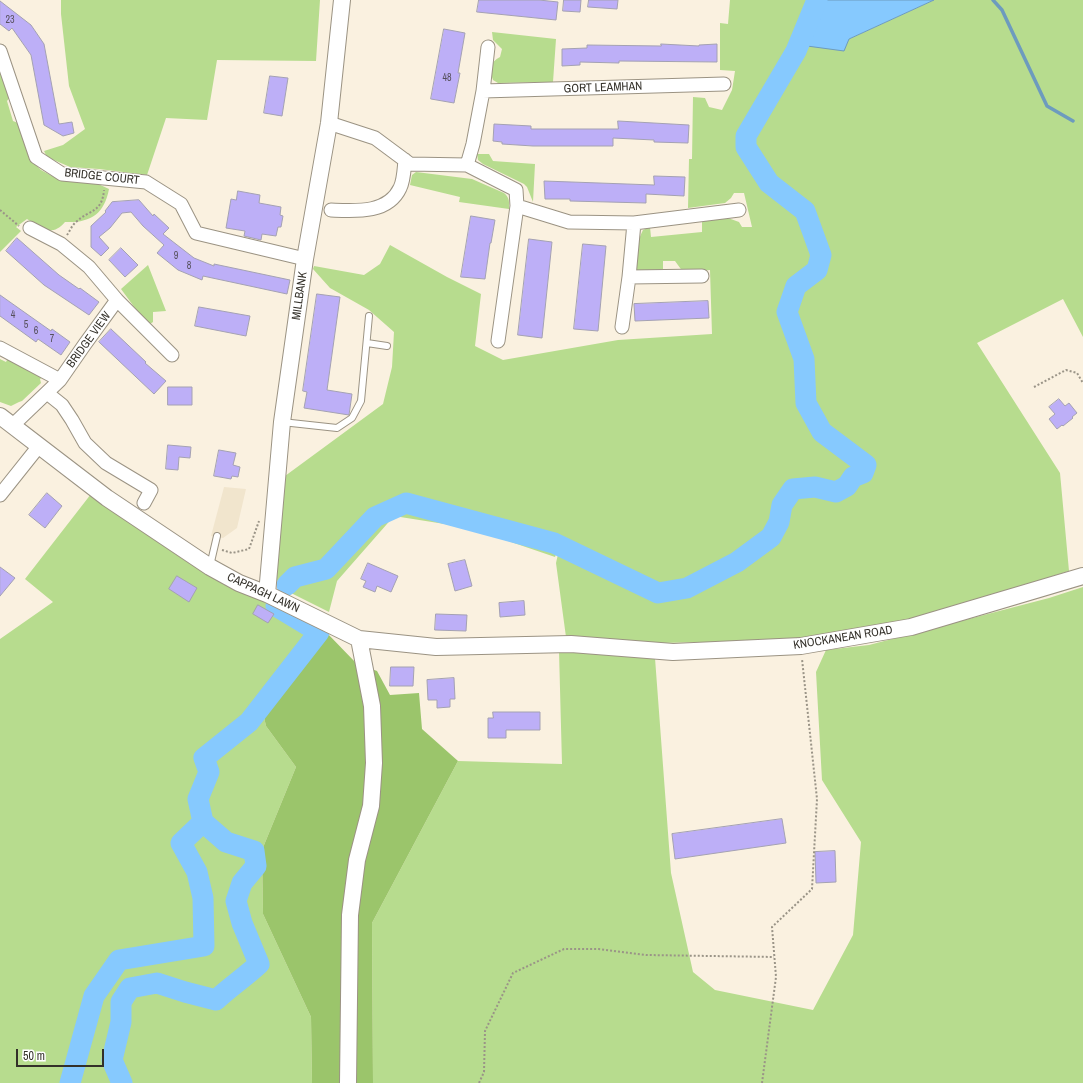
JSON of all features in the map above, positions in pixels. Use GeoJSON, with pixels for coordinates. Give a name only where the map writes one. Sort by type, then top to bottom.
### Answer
{"type":"FeatureCollection","features":[{"type":"Feature","properties":{"kind":"street","name":"MILLBANK"},"geometry":{"type":"LineString","coordinates":[[267,594],[282,422],[305,259],[329,123],[342,0]]}},
{"type":"Feature","properties":{"kind":"street"},"geometry":{"type":"LineString","coordinates":[[467,166],[483,91],[488,47]]}},
{"type":"Feature","properties":{"kind":"street","name":"BRIDGE COURT"},"geometry":{"type":"LineString","coordinates":[[0,51],[36,157],[62,174],[146,182],[181,204],[196,233],[305,259]]}},
{"type":"Feature","properties":{"kind":"street","name":"GORT LEAMHAN"},"geometry":{"type":"LineString","coordinates":[[483,91],[724,84]]}},
{"type":"Feature","properties":{"kind":"street"},"geometry":{"type":"LineString","coordinates":[[329,123],[375,138],[410,164],[467,166],[516,190],[517,206],[498,341]]}},
{"type":"Feature","properties":{"kind":"street"},"geometry":{"type":"LineString","coordinates":[[331,210],[352,211],[372,209],[386,205],[395,197],[401,186],[405,160]]}},
{"type":"Feature","properties":{"kind":"street"},"geometry":{"type":"LineString","coordinates":[[517,206],[569,222],[634,223],[739,210]]}},
{"type":"Feature","properties":{"kind":"street"},"geometry":{"type":"LineString","coordinates":[[622,327],[634,223]]}},
{"type":"Feature","properties":{"kind":"street","name":"BRIDGE VIEW"},"geometry":{"type":"LineString","coordinates":[[30,228],[61,244],[89,267],[117,300],[172,355]]}},
{"type":"Feature","properties":{"kind":"street"},"geometry":{"type":"LineString","coordinates":[[629,276],[702,276]]}},
{"type":"Feature","properties":{"kind":"street","name":"BRIDGE VIEW"},"geometry":{"type":"LineString","coordinates":[[6,420],[46,393],[60,380],[117,300]]}},
{"type":"Feature","properties":{"kind":"street","name":"BRIDGE VIEW"},"geometry":{"type":"LineString","coordinates":[[0,348],[60,380]]}},
{"type":"Feature","properties":{"kind":"street"},"geometry":{"type":"LineString","coordinates":[[46,393],[62,405],[85,443],[106,463],[151,490],[144,502]]}},
{"type":"Feature","properties":{"kind":"street","name":"CAPPAGH LAWN"},"geometry":{"type":"LineString","coordinates":[[6,420],[107,498],[210,567],[239,583],[267,594],[359,639],[436,647],[571,644]]}},
{"type":"Feature","properties":{"kind":"street"},"geometry":{"type":"LineString","coordinates":[[0,495],[39,446]]}},
{"type":"Feature","properties":{"kind":"street","name":"KNOCKANEAN ROAD"},"geometry":{"type":"LineString","coordinates":[[571,644],[673,652],[801,646],[911,626],[1083,576]]}},
{"type":"Feature","properties":{"kind":"street"},"geometry":{"type":"LineString","coordinates":[[348,1083],[350,915],[357,860],[371,806],[374,763],[372,706],[359,639]]}},
{"type":"Feature","properties":{"kind":"lane"},"geometry":{"type":"LineString","coordinates":[[282,422],[337,428],[352,418],[361,401],[369,316]]}},
{"type":"Feature","properties":{"kind":"lane"},"geometry":{"type":"LineString","coordinates":[[366,342],[387,346]]}},
{"type":"Feature","properties":{"kind":"lane"},"geometry":{"type":"LineString","coordinates":[[210,567],[217,536]]}},
{"type":"Feature","properties":{"kind":"path"},"geometry":{"type":"LineString","coordinates":[[61,244],[76,222],[94,211],[103,200],[105,178]]}},
{"type":"Feature","properties":{"kind":"path"},"geometry":{"type":"LineString","coordinates":[[0,210],[23,229],[30,228]]}},
{"type":"Feature","properties":{"kind":"path"},"geometry":{"type":"LineString","coordinates":[[1034,387],[1066,370],[1077,373],[1083,383]]}},
{"type":"Feature","properties":{"kind":"path"},"geometry":{"type":"LineString","coordinates":[[762,1083],[776,977],[772,927],[812,889],[817,799],[801,646]]}},
{"type":"Feature","properties":{"kind":"path"},"geometry":{"type":"LineString","coordinates":[[479,1083],[484,1072],[485,1031],[512,973],[564,949],[599,949],[646,955],[774,957]]}},
{"type":"Feature","properties":{"kind":"shaded area"},"geometry":{"type":"Polygon","coordinates":[[[224,487],[246,489],[237,528],[223,538],[211,536],[224,487]]]}},
{"type":"Feature","properties":{"kind":"green space"},"geometry":{"type":"Polygon","coordinates":[[[61,0],[320,0],[316,61],[217,60],[207,120],[166,118],[147,175],[70,167],[47,157],[44,151],[63,145],[85,129],[69,86],[61,14],[61,0]]]}},
{"type":"Feature","properties":{"kind":"green space"},"geometry":{"type":"Polygon","coordinates":[[[730,0],[827,0],[807,45],[849,39],[934,0],[1083,0],[1083,337],[1063,299],[977,343],[1060,473],[1069,571],[907,622],[801,640],[659,643],[566,637],[556,563],[561,541],[555,557],[470,528],[394,516],[337,581],[329,612],[281,588],[276,578],[285,476],[383,404],[392,367],[394,332],[369,310],[330,288],[313,269],[314,266],[364,275],[380,264],[390,245],[481,294],[475,346],[503,360],[618,340],[712,334],[710,270],[683,272],[675,261],[663,261],[663,269],[641,273],[636,269],[635,259],[636,249],[643,230],[650,227],[651,237],[702,232],[702,221],[728,218],[739,222],[742,227],[752,227],[744,193],[734,193],[725,203],[688,208],[689,159],[692,159],[693,97],[705,98],[709,107],[722,110],[732,90],[735,71],[720,70],[720,23],[728,24],[730,0]]]}},
{"type":"Feature","properties":{"kind":"green space"},"geometry":{"type":"Polygon","coordinates":[[[492,32],[556,39],[553,82],[498,83],[493,80],[491,67],[494,61],[500,57],[502,49],[493,40],[492,32]]]}},
{"type":"Feature","properties":{"kind":"green space"},"geometry":{"type":"Polygon","coordinates":[[[0,64],[10,97],[7,101],[13,121],[18,123],[31,160],[41,170],[65,181],[96,183],[109,189],[104,205],[94,216],[89,219],[65,222],[55,230],[46,230],[27,219],[16,227],[21,231],[0,252],[0,64]]]}},
{"type":"Feature","properties":{"kind":"green space"},"geometry":{"type":"Polygon","coordinates":[[[477,154],[489,154],[493,161],[535,164],[533,202],[527,187],[524,184],[483,164],[478,160],[477,154]]]}},
{"type":"Feature","properties":{"kind":"green space"},"geometry":{"type":"Polygon","coordinates":[[[416,172],[472,179],[504,193],[508,198],[509,209],[459,202],[460,197],[410,185],[412,175],[416,172]]]}},
{"type":"Feature","properties":{"kind":"green space"},"geometry":{"type":"Polygon","coordinates":[[[148,265],[166,311],[153,312],[153,322],[150,324],[146,323],[121,289],[148,265]]]}},
{"type":"Feature","properties":{"kind":"green space"},"geometry":{"type":"Polygon","coordinates":[[[8,358],[43,377],[40,379],[41,383],[22,401],[11,406],[0,402],[0,359],[6,362],[8,358]]]}},
{"type":"Feature","properties":{"kind":"green space"},"geometry":{"type":"Polygon","coordinates":[[[91,494],[184,560],[231,587],[282,604],[327,633],[264,717],[266,726],[296,767],[262,850],[263,914],[311,1017],[312,1083],[0,1083],[0,639],[53,602],[25,579],[91,494]]]}},
{"type":"Feature","properties":{"kind":"green space"},"geometry":{"type":"Polygon","coordinates":[[[1083,587],[1083,1083],[373,1083],[372,923],[458,761],[562,764],[559,651],[655,658],[671,873],[693,972],[715,990],[813,1010],[853,935],[861,842],[822,780],[816,672],[826,650],[869,645],[1049,598],[1083,587]]]}},
{"type":"Feature","properties":{"kind":"green space"},"geometry":{"type":"Polygon","coordinates":[[[327,633],[356,663],[377,671],[390,695],[419,693],[422,729],[458,761],[372,923],[373,1083],[312,1083],[311,1017],[263,914],[262,850],[296,767],[266,726],[264,717],[327,633]]]}},
{"type":"Feature","properties":{"kind":"water"},"geometry":{"type":"Polygon","coordinates":[[[827,0],[934,0],[849,39],[844,51],[807,46],[827,0]]]}},
{"type":"Feature","properties":{"kind":"building"},"geometry":{"type":"Polygon","coordinates":[[[479,0],[539,0],[558,2],[556,20],[477,12],[479,0]]]}},
{"type":"Feature","properties":{"kind":"building"},"geometry":{"type":"Polygon","coordinates":[[[564,0],[581,0],[580,12],[563,11],[564,0]]]}},
{"type":"Feature","properties":{"kind":"building"},"geometry":{"type":"Polygon","coordinates":[[[589,0],[618,0],[617,9],[588,7],[589,0]]]}},
{"type":"Feature","properties":{"kind":"building"},"geometry":{"type":"Polygon","coordinates":[[[0,1],[31,25],[44,44],[59,124],[72,122],[74,133],[63,136],[44,125],[31,55],[12,28],[9,31],[0,24],[0,1]]]}},
{"type":"Feature","properties":{"kind":"building"},"geometry":{"type":"Polygon","coordinates":[[[444,29],[465,33],[458,73],[460,73],[454,103],[431,99],[444,29]]]}},
{"type":"Feature","properties":{"kind":"building"},"geometry":{"type":"Polygon","coordinates":[[[661,44],[699,46],[717,44],[717,62],[580,62],[580,65],[562,66],[562,49],[587,48],[587,45],[661,46],[661,44]]]}},
{"type":"Feature","properties":{"kind":"building"},"geometry":{"type":"Polygon","coordinates":[[[270,76],[288,78],[282,116],[264,113],[270,76]]]}},
{"type":"Feature","properties":{"kind":"building"},"geometry":{"type":"Polygon","coordinates":[[[618,121],[689,125],[688,143],[654,142],[654,140],[613,138],[613,146],[533,146],[502,144],[502,142],[493,141],[494,124],[531,126],[531,129],[618,129],[618,121]]]}},
{"type":"Feature","properties":{"kind":"building"},"geometry":{"type":"Polygon","coordinates":[[[654,176],[685,177],[684,196],[646,194],[646,203],[545,199],[544,181],[654,185],[654,176]]]}},
{"type":"Feature","properties":{"kind":"building"},"geometry":{"type":"Polygon","coordinates":[[[238,191],[260,195],[259,203],[281,207],[280,215],[283,216],[281,227],[278,227],[276,236],[262,234],[261,240],[244,236],[245,231],[226,228],[231,199],[236,200],[238,191]]]}},
{"type":"Feature","properties":{"kind":"building"},"geometry":{"type":"Polygon","coordinates":[[[139,200],[153,216],[154,214],[169,228],[163,234],[194,258],[214,266],[214,264],[290,280],[287,294],[203,276],[202,280],[178,270],[157,253],[164,245],[143,226],[131,212],[122,213],[110,228],[99,237],[109,248],[101,256],[91,247],[91,226],[106,212],[105,211],[112,202],[139,200]]]}},
{"type":"Feature","properties":{"kind":"building"},"geometry":{"type":"Polygon","coordinates":[[[471,216],[495,220],[485,279],[461,277],[471,216]]]}},
{"type":"Feature","properties":{"kind":"building"},"geometry":{"type":"Polygon","coordinates":[[[17,238],[59,275],[99,302],[89,315],[44,285],[6,251],[17,238]]]}},
{"type":"Feature","properties":{"kind":"building"},"geometry":{"type":"Polygon","coordinates":[[[529,239],[552,242],[542,338],[518,335],[529,239]]]}},
{"type":"Feature","properties":{"kind":"building"},"geometry":{"type":"Polygon","coordinates":[[[583,244],[606,246],[598,331],[574,329],[583,244]]]}},
{"type":"Feature","properties":{"kind":"building"},"geometry":{"type":"Polygon","coordinates":[[[121,248],[138,265],[125,277],[109,260],[121,248]]]}},
{"type":"Feature","properties":{"kind":"building"},"geometry":{"type":"Polygon","coordinates":[[[317,294],[340,297],[327,390],[352,394],[349,415],[304,408],[307,392],[303,391],[317,294]]]}},
{"type":"Feature","properties":{"kind":"building"},"geometry":{"type":"Polygon","coordinates":[[[0,295],[51,331],[52,329],[70,342],[61,355],[38,339],[36,342],[0,316],[0,295]]]}},
{"type":"Feature","properties":{"kind":"building"},"geometry":{"type":"Polygon","coordinates":[[[708,301],[709,318],[635,321],[634,304],[708,301]]]}},
{"type":"Feature","properties":{"kind":"building"},"geometry":{"type":"Polygon","coordinates":[[[199,307],[250,316],[246,336],[195,326],[199,307]]]}},
{"type":"Feature","properties":{"kind":"building"},"geometry":{"type":"Polygon","coordinates":[[[111,329],[146,362],[145,363],[166,381],[154,394],[99,342],[111,329]]]}},
{"type":"Feature","properties":{"kind":"building"},"geometry":{"type":"Polygon","coordinates":[[[168,387],[192,387],[192,405],[168,405],[168,387]]]}},
{"type":"Feature","properties":{"kind":"building"},"geometry":{"type":"Polygon","coordinates":[[[1059,399],[1065,406],[1069,403],[1077,413],[1063,426],[1062,425],[1057,429],[1049,419],[1055,414],[1049,407],[1059,399]]]}},
{"type":"Feature","properties":{"kind":"building"},"geometry":{"type":"Polygon","coordinates":[[[168,445],[191,447],[190,458],[179,457],[178,470],[166,469],[168,445]]]}},
{"type":"Feature","properties":{"kind":"building"},"geometry":{"type":"Polygon","coordinates":[[[219,450],[236,453],[233,465],[240,467],[238,477],[232,476],[231,479],[214,476],[219,450]]]}},
{"type":"Feature","properties":{"kind":"building"},"geometry":{"type":"Polygon","coordinates":[[[47,493],[62,506],[45,528],[29,515],[47,493]]]}},
{"type":"Feature","properties":{"kind":"building"},"geometry":{"type":"Polygon","coordinates":[[[465,560],[472,586],[455,591],[448,564],[465,560]]]}},
{"type":"Feature","properties":{"kind":"building"},"geometry":{"type":"Polygon","coordinates":[[[368,563],[398,576],[391,592],[377,586],[375,592],[363,587],[366,581],[361,579],[368,563]]]}},
{"type":"Feature","properties":{"kind":"building"},"geometry":{"type":"Polygon","coordinates":[[[0,567],[15,578],[0,596],[0,567]]]}},
{"type":"Feature","properties":{"kind":"building"},"geometry":{"type":"Polygon","coordinates":[[[177,576],[197,588],[189,602],[169,589],[177,576]]]}},
{"type":"Feature","properties":{"kind":"building"},"geometry":{"type":"Polygon","coordinates":[[[524,601],[525,615],[500,617],[499,603],[524,601]]]}},
{"type":"Feature","properties":{"kind":"building"},"geometry":{"type":"Polygon","coordinates":[[[258,605],[274,614],[268,623],[253,614],[258,605]]]}},
{"type":"Feature","properties":{"kind":"building"},"geometry":{"type":"Polygon","coordinates":[[[436,614],[467,615],[466,631],[435,630],[436,614]]]}},
{"type":"Feature","properties":{"kind":"building"},"geometry":{"type":"Polygon","coordinates":[[[391,667],[414,667],[413,686],[390,686],[391,667]]]}},
{"type":"Feature","properties":{"kind":"building"},"geometry":{"type":"Polygon","coordinates":[[[454,678],[455,699],[450,699],[450,707],[437,708],[437,700],[428,700],[427,680],[454,678]]]}},
{"type":"Feature","properties":{"kind":"building"},"geometry":{"type":"Polygon","coordinates":[[[493,712],[540,712],[540,730],[506,730],[506,738],[488,738],[488,718],[493,718],[493,712]]]}},
{"type":"Feature","properties":{"kind":"building"},"geometry":{"type":"Polygon","coordinates":[[[782,819],[786,843],[675,859],[672,834],[782,819]]]}},
{"type":"Feature","properties":{"kind":"building"},"geometry":{"type":"Polygon","coordinates":[[[835,851],[836,882],[816,883],[815,852],[835,851]]]}},
{"type":"Feature","properties":{"kind":"waterway"},"geometry":{"type":"LineString","coordinates":[[287,585],[295,577],[326,569],[375,517],[406,503],[554,543],[658,593],[687,588],[737,562],[771,537],[779,522],[782,505],[793,489],[815,487],[836,492],[847,486],[853,477],[863,473],[866,465],[822,432],[806,403],[804,359],[787,312],[796,286],[817,270],[821,255],[805,211],[769,183],[746,147],[746,136],[796,51],[817,0]]}},
{"type":"Feature","properties":{"kind":"waterway"},"geometry":{"type":"LineString","coordinates":[[993,0],[1002,10],[1047,106],[1073,121]]}},
{"type":"Feature","properties":{"kind":"waterway"},"geometry":{"type":"LineString","coordinates":[[122,1083],[112,1060],[121,1022],[121,1002],[130,988],[157,983],[216,1000],[259,964],[242,923],[236,901],[242,883],[256,866],[254,851],[226,842],[203,822],[198,799],[209,772],[204,758],[249,722],[319,632],[276,606]]}},
{"type":"Feature","properties":{"kind":"waterway"},"geometry":{"type":"LineString","coordinates":[[70,1083],[94,996],[119,960],[204,946],[203,898],[197,872],[181,843],[203,822]]}}]}
